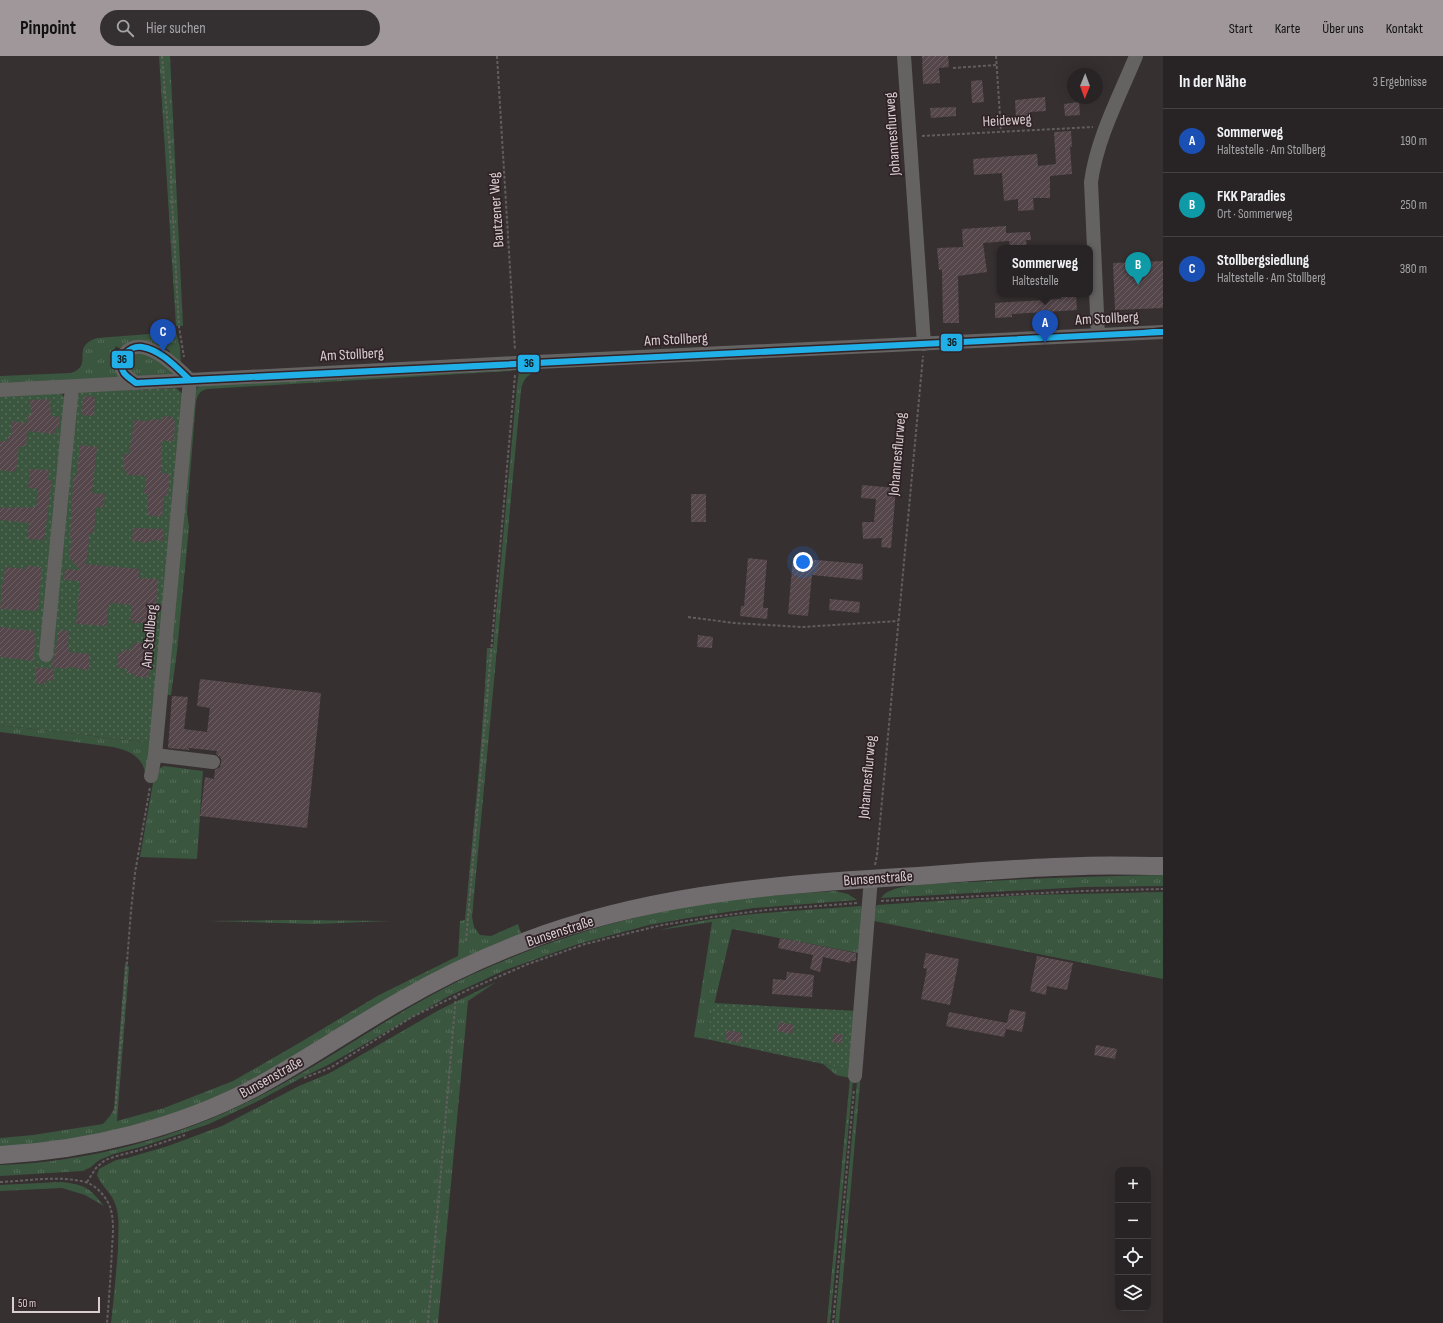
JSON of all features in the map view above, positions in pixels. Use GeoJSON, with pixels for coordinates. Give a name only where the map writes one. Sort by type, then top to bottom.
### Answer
{"type":"FeatureCollection","features":[{"type":"Feature","properties":{"kind":"main road","name":"Bunsenstraße"},"geometry":{"type":"LineString","coordinates":[[0,1155],[58,1150],[121,1138],[180,1120],[217,1106],[258,1087],[407,997],[456,971],[546,934],[618,914],[696,896],[872,874],[1082,866],[1163,866]]}},
{"type":"Feature","properties":{"kind":"street","name":"Johannesflurweg"},"geometry":{"type":"LineString","coordinates":[[904,56],[924,344]]}},
{"type":"Feature","properties":{"kind":"street"},"geometry":{"type":"LineString","coordinates":[[1098,335],[1091,182],[1093,169],[1106,126],[1136,56]]}},
{"type":"Feature","properties":{"kind":"street","name":"Am Stollberg"},"geometry":{"type":"LineString","coordinates":[[0,390],[136,383],[186,376],[516,363],[1163,332]]}},
{"type":"Feature","properties":{"kind":"street"},"geometry":{"type":"LineString","coordinates":[[136,383],[125,373],[121,362],[125,352],[128,349],[135,347],[150,349],[186,376]]}},
{"type":"Feature","properties":{"kind":"street","name":"Am Stollberg"},"geometry":{"type":"LineString","coordinates":[[152,776],[155,755],[186,376]]}},
{"type":"Feature","properties":{"kind":"street"},"geometry":{"type":"LineString","coordinates":[[46,655],[72,387]]}},
{"type":"Feature","properties":{"kind":"street"},"geometry":{"type":"LineString","coordinates":[[155,755],[214,762]]}},
{"type":"Feature","properties":{"kind":"street"},"geometry":{"type":"LineString","coordinates":[[855,1076],[872,874]]}},
{"type":"Feature","properties":{"kind":"path"},"geometry":{"type":"LineString","coordinates":[[162,56],[170,142],[179,328],[186,376]]}},
{"type":"Feature","properties":{"kind":"path","name":"Bautzener Weg"},"geometry":{"type":"LineString","coordinates":[[466,941],[516,363],[497,56]]}},
{"type":"Feature","properties":{"kind":"path"},"geometry":{"type":"LineString","coordinates":[[996,56],[1001,131]]}},
{"type":"Feature","properties":{"kind":"path"},"geometry":{"type":"LineString","coordinates":[[953,68],[997,66]]}},
{"type":"Feature","properties":{"kind":"path","name":"Heideweg"},"geometry":{"type":"LineString","coordinates":[[909,137],[1106,126]]}},
{"type":"Feature","properties":{"kind":"path","name":"Johannesflurweg"},"geometry":{"type":"LineString","coordinates":[[872,874],[877,855],[924,344]]}},
{"type":"Feature","properties":{"kind":"path"},"geometry":{"type":"LineString","coordinates":[[688,617],[734,623],[802,627],[898,621]]}},
{"type":"Feature","properties":{"kind":"path"},"geometry":{"type":"LineString","coordinates":[[115,1114],[132,896],[152,776]]}},
{"type":"Feature","properties":{"kind":"path"},"geometry":{"type":"LineString","coordinates":[[298,1081],[330,1068],[412,1017],[456,995],[528,964],[585,944],[662,925],[766,910],[869,902],[1083,891],[1163,889]]}},
{"type":"Feature","properties":{"kind":"path"},"geometry":{"type":"LineString","coordinates":[[428,1323],[456,995]]}},
{"type":"Feature","properties":{"kind":"path"},"geometry":{"type":"LineString","coordinates":[[833,1323],[855,1076]]}},
{"type":"Feature","properties":{"kind":"path"},"geometry":{"type":"LineString","coordinates":[[87,1182],[96,1168],[105,1160],[188,1134]]}},
{"type":"Feature","properties":{"kind":"path"},"geometry":{"type":"LineString","coordinates":[[0,1182],[64,1178],[87,1182],[99,1190],[106,1199],[111,1209],[113,1220],[111,1282],[107,1323]]}},
{"type":"Feature","properties":{"kind":"green space"},"geometry":{"type":"Polygon","coordinates":[[[159,56],[170,56],[183,326],[176,326],[159,56]]]}},
{"type":"Feature","properties":{"kind":"green space"},"geometry":{"type":"Polygon","coordinates":[[[176,332],[180,347],[181,367],[169,354],[170,351],[166,348],[164,350],[126,344],[119,348],[116,346],[113,353],[116,355],[115,361],[121,379],[0,385],[0,376],[71,373],[78,370],[82,361],[84,346],[97,338],[176,332]]]}},
{"type":"Feature","properties":{"kind":"green space"},"geometry":{"type":"Polygon","coordinates":[[[146,351],[179,375],[153,378],[136,375],[131,371],[129,364],[132,354],[146,351]]]}},
{"type":"Feature","properties":{"kind":"green space"},"geometry":{"type":"Polygon","coordinates":[[[512,367],[511,371],[207,389],[201,392],[196,401],[187,513],[189,527],[177,651],[171,695],[165,695],[195,391],[199,386],[512,367]]]}},
{"type":"Feature","properties":{"kind":"green space"},"geometry":{"type":"Polygon","coordinates":[[[535,367],[535,372],[525,379],[521,390],[472,917],[474,927],[480,935],[491,936],[518,924],[522,936],[268,1071],[220,1095],[182,1111],[115,1131],[50,1143],[0,1147],[0,1138],[33,1135],[103,1124],[110,1116],[114,1109],[125,963],[129,967],[117,1121],[164,1108],[233,1081],[379,995],[458,956],[460,921],[465,920],[480,750],[487,648],[493,648],[517,385],[521,368],[535,367]]]}},
{"type":"Feature","properties":{"kind":"green space"},"geometry":{"type":"Polygon","coordinates":[[[176,388],[184,395],[152,743],[0,725],[0,395],[61,393],[65,398],[75,398],[80,392],[176,388]]]}},
{"type":"Feature","properties":{"kind":"green space"},"geometry":{"type":"Polygon","coordinates":[[[0,725],[152,743],[146,775],[142,763],[134,755],[125,750],[113,747],[0,732],[0,725]]]}},
{"type":"Feature","properties":{"kind":"green space"},"geometry":{"type":"Polygon","coordinates":[[[164,766],[203,771],[197,859],[140,857],[154,777],[158,769],[164,766]]]}},
{"type":"Feature","properties":{"kind":"green space"},"geometry":{"type":"Polygon","coordinates":[[[1163,875],[1163,886],[1084,887],[881,898],[888,892],[902,887],[927,884],[1067,877],[1163,875]]]}},
{"type":"Feature","properties":{"kind":"green space"},"geometry":{"type":"Polygon","coordinates":[[[835,891],[848,894],[857,900],[754,908],[688,918],[649,925],[578,944],[505,970],[449,996],[328,1065],[209,1124],[144,1146],[114,1154],[99,1160],[91,1167],[83,1171],[0,1176],[0,1165],[67,1159],[100,1153],[165,1136],[228,1112],[285,1083],[390,1019],[443,989],[504,961],[571,936],[674,909],[745,898],[835,891]]]}},
{"type":"Feature","properties":{"kind":"green space"},"geometry":{"type":"Polygon","coordinates":[[[1163,892],[1163,979],[874,921],[875,909],[877,905],[1027,895],[1163,892]]]}},
{"type":"Feature","properties":{"kind":"green space"},"geometry":{"type":"Polygon","coordinates":[[[861,906],[863,913],[858,953],[732,929],[706,1039],[694,1037],[712,922],[660,930],[685,924],[734,916],[861,906]]]}},
{"type":"Feature","properties":{"kind":"green space"},"geometry":{"type":"Polygon","coordinates":[[[207,921],[391,921],[314,924],[207,921]]]}},
{"type":"Feature","properties":{"kind":"green space"},"geometry":{"type":"Polygon","coordinates":[[[496,982],[468,1001],[438,1323],[111,1323],[118,1249],[118,1217],[114,1201],[97,1175],[99,1169],[116,1160],[168,1146],[222,1126],[299,1086],[330,1073],[439,1010],[496,982]]]}},
{"type":"Feature","properties":{"kind":"green space"},"geometry":{"type":"Polygon","coordinates":[[[714,1003],[857,1011],[861,1072],[706,1039],[714,1003]]]}},
{"type":"Feature","properties":{"kind":"green space"},"geometry":{"type":"Polygon","coordinates":[[[823,1064],[854,1070],[830,1323],[827,1323],[850,1078],[836,1075],[823,1064]]]}},
{"type":"Feature","properties":{"kind":"green space"},"geometry":{"type":"Polygon","coordinates":[[[858,1071],[861,1072],[839,1323],[835,1323],[858,1071]]]}},
{"type":"Feature","properties":{"kind":"green space"},"geometry":{"type":"Polygon","coordinates":[[[61,1182],[76,1184],[86,1188],[104,1206],[85,1195],[62,1188],[0,1191],[0,1185],[61,1182]]]}},
{"type":"Feature","properties":{"kind":"building"},"geometry":{"type":"Polygon","coordinates":[[[922,56],[948,56],[949,67],[939,68],[940,83],[923,84],[922,56]]]}},
{"type":"Feature","properties":{"kind":"building"},"geometry":{"type":"Polygon","coordinates":[[[982,80],[984,102],[972,103],[971,81],[982,80]]]}},
{"type":"Feature","properties":{"kind":"building"},"geometry":{"type":"Polygon","coordinates":[[[1045,97],[1046,111],[1030,112],[1030,117],[1016,118],[1015,100],[1045,97]]]}},
{"type":"Feature","properties":{"kind":"building"},"geometry":{"type":"Polygon","coordinates":[[[1064,104],[1079,104],[1080,115],[1065,116],[1064,104]]]}},
{"type":"Feature","properties":{"kind":"building"},"geometry":{"type":"Polygon","coordinates":[[[956,107],[956,116],[931,118],[930,108],[956,107]]]}},
{"type":"Feature","properties":{"kind":"building"},"geometry":{"type":"Polygon","coordinates":[[[1071,131],[1072,147],[1070,147],[1072,174],[1050,176],[1050,198],[1033,198],[1034,210],[1018,211],[1018,199],[1004,201],[1002,173],[974,175],[973,159],[1037,154],[1038,166],[1056,164],[1054,132],[1071,131]]]}},
{"type":"Feature","properties":{"kind":"building"},"geometry":{"type":"Polygon","coordinates":[[[1006,226],[1006,233],[1030,232],[1031,240],[1026,240],[1027,245],[1010,245],[1009,241],[983,243],[987,272],[958,276],[959,323],[943,323],[942,270],[939,270],[937,248],[963,247],[962,229],[1006,226]]]}},
{"type":"Feature","properties":{"kind":"building"},"geometry":{"type":"Polygon","coordinates":[[[1163,261],[1163,308],[1115,310],[1113,263],[1163,261]]]}},
{"type":"Feature","properties":{"kind":"building"},"geometry":{"type":"Polygon","coordinates":[[[1061,297],[1076,297],[1077,310],[1012,314],[1012,317],[995,318],[995,303],[1061,299],[1061,297]]]}},
{"type":"Feature","properties":{"kind":"building"},"geometry":{"type":"Polygon","coordinates":[[[83,396],[95,397],[94,416],[82,415],[83,396]]]}},
{"type":"Feature","properties":{"kind":"building"},"geometry":{"type":"Polygon","coordinates":[[[50,399],[51,416],[60,417],[59,428],[55,427],[55,434],[28,431],[28,428],[26,447],[19,446],[16,472],[0,470],[0,441],[8,441],[8,436],[11,436],[12,421],[28,423],[28,415],[31,415],[30,400],[50,399]]]}},
{"type":"Feature","properties":{"kind":"building"},"geometry":{"type":"Polygon","coordinates":[[[163,416],[173,417],[173,421],[175,421],[174,441],[162,441],[161,473],[170,474],[168,496],[164,496],[162,517],[147,515],[148,494],[144,494],[146,476],[126,475],[127,471],[123,471],[124,454],[129,454],[134,420],[162,420],[163,416]]]}},
{"type":"Feature","properties":{"kind":"building"},"geometry":{"type":"Polygon","coordinates":[[[80,445],[97,447],[92,493],[105,494],[103,508],[96,507],[94,533],[90,533],[86,564],[139,569],[139,578],[158,579],[155,623],[132,623],[133,620],[130,620],[132,605],[110,603],[107,626],[76,624],[80,581],[64,580],[65,569],[80,570],[69,557],[72,538],[70,538],[73,477],[75,477],[75,473],[77,473],[80,445]]]}},
{"type":"Feature","properties":{"kind":"building"},"geometry":{"type":"Polygon","coordinates":[[[30,469],[49,470],[48,480],[52,480],[44,540],[27,539],[29,523],[0,520],[0,508],[36,507],[38,489],[28,488],[30,469]]]}},
{"type":"Feature","properties":{"kind":"building"},"geometry":{"type":"Polygon","coordinates":[[[862,485],[896,488],[891,548],[881,547],[882,538],[863,539],[862,522],[874,522],[876,499],[861,498],[862,485]]]}},
{"type":"Feature","properties":{"kind":"building"},"geometry":{"type":"Polygon","coordinates":[[[691,494],[706,494],[706,522],[691,522],[691,494]]]}},
{"type":"Feature","properties":{"kind":"building"},"geometry":{"type":"Polygon","coordinates":[[[133,528],[164,529],[163,541],[150,540],[150,543],[132,541],[133,528]]]}},
{"type":"Feature","properties":{"kind":"building"},"geometry":{"type":"Polygon","coordinates":[[[748,558],[767,560],[763,608],[768,608],[767,619],[740,616],[741,606],[744,606],[748,558]]]}},
{"type":"Feature","properties":{"kind":"building"},"geometry":{"type":"Polygon","coordinates":[[[793,558],[863,564],[862,580],[812,575],[808,616],[788,614],[793,558]]]}},
{"type":"Feature","properties":{"kind":"building"},"geometry":{"type":"Polygon","coordinates":[[[26,566],[42,567],[38,611],[0,609],[5,567],[26,569],[26,566]]]}},
{"type":"Feature","properties":{"kind":"building"},"geometry":{"type":"Polygon","coordinates":[[[830,599],[860,602],[859,613],[829,610],[830,599]]]}},
{"type":"Feature","properties":{"kind":"building"},"geometry":{"type":"Polygon","coordinates":[[[0,627],[35,631],[34,636],[36,637],[33,661],[0,657],[0,627]]]}},
{"type":"Feature","properties":{"kind":"building"},"geometry":{"type":"Polygon","coordinates":[[[59,630],[69,631],[69,652],[90,654],[89,670],[68,667],[67,669],[51,667],[59,630]]]}},
{"type":"Feature","properties":{"kind":"building"},"geometry":{"type":"Polygon","coordinates":[[[698,635],[713,637],[712,648],[697,647],[698,635]]]}},
{"type":"Feature","properties":{"kind":"building"},"geometry":{"type":"Polygon","coordinates":[[[136,642],[153,644],[148,678],[133,676],[134,673],[126,673],[127,669],[117,668],[118,652],[123,653],[123,649],[131,650],[131,645],[136,645],[136,642]]]}},
{"type":"Feature","properties":{"kind":"building"},"geometry":{"type":"Polygon","coordinates":[[[36,667],[54,669],[53,681],[45,680],[45,684],[35,683],[36,667]]]}},
{"type":"Feature","properties":{"kind":"building"},"geometry":{"type":"Polygon","coordinates":[[[200,679],[321,693],[307,828],[200,816],[205,777],[214,779],[215,770],[220,767],[221,758],[216,754],[217,751],[189,748],[189,750],[168,748],[172,696],[188,697],[184,729],[207,732],[210,708],[197,706],[200,679]]]}},
{"type":"Feature","properties":{"kind":"building"},"geometry":{"type":"Polygon","coordinates":[[[780,938],[856,953],[856,961],[850,961],[850,963],[823,957],[820,972],[810,969],[813,955],[778,948],[780,938]]]}},
{"type":"Feature","properties":{"kind":"building"},"geometry":{"type":"Polygon","coordinates":[[[926,953],[959,959],[950,1005],[921,999],[927,969],[923,968],[926,953]]]}},
{"type":"Feature","properties":{"kind":"building"},"geometry":{"type":"Polygon","coordinates":[[[1037,956],[1073,963],[1067,990],[1047,986],[1046,995],[1030,991],[1037,956]]]}},
{"type":"Feature","properties":{"kind":"building"},"geometry":{"type":"Polygon","coordinates":[[[787,972],[814,975],[812,997],[772,994],[773,979],[786,980],[787,972]]]}},
{"type":"Feature","properties":{"kind":"building"},"geometry":{"type":"Polygon","coordinates":[[[1010,1009],[1026,1012],[1022,1032],[1006,1029],[1004,1037],[946,1026],[949,1012],[1007,1023],[1010,1009]]]}},
{"type":"Feature","properties":{"kind":"building"},"geometry":{"type":"Polygon","coordinates":[[[779,1022],[794,1025],[792,1034],[777,1031],[779,1022]]]}},
{"type":"Feature","properties":{"kind":"building"},"geometry":{"type":"Polygon","coordinates":[[[727,1030],[742,1033],[740,1043],[725,1040],[727,1030]]]}},
{"type":"Feature","properties":{"kind":"building"},"geometry":{"type":"Polygon","coordinates":[[[834,1033],[843,1035],[841,1044],[832,1042],[834,1033]]]}},
{"type":"Feature","properties":{"kind":"building"},"geometry":{"type":"Polygon","coordinates":[[[1096,1045],[1117,1049],[1115,1059],[1094,1055],[1096,1045]]]}},
{"type":"Feature","properties":{"kind":"transit line","name":"36"},"geometry":{"type":"LineString","coordinates":[[1163,332],[136,383],[124,373],[121,363],[128,351],[132,348],[142,347],[162,356],[190,380],[1163,332]]}},
{"type":"Feature","properties":{"kind":"place","name":"FKK Paradies"},"geometry":{"type":"Point","coordinates":[1138,285]}},
{"type":"Feature","properties":{"kind":"place","name":"Sommerweg"},"geometry":{"type":"Point","coordinates":[1045,343]}},
{"type":"Feature","properties":{"kind":"place","name":"Stollbergsiedlung"},"geometry":{"type":"Point","coordinates":[163,352]}}]}
